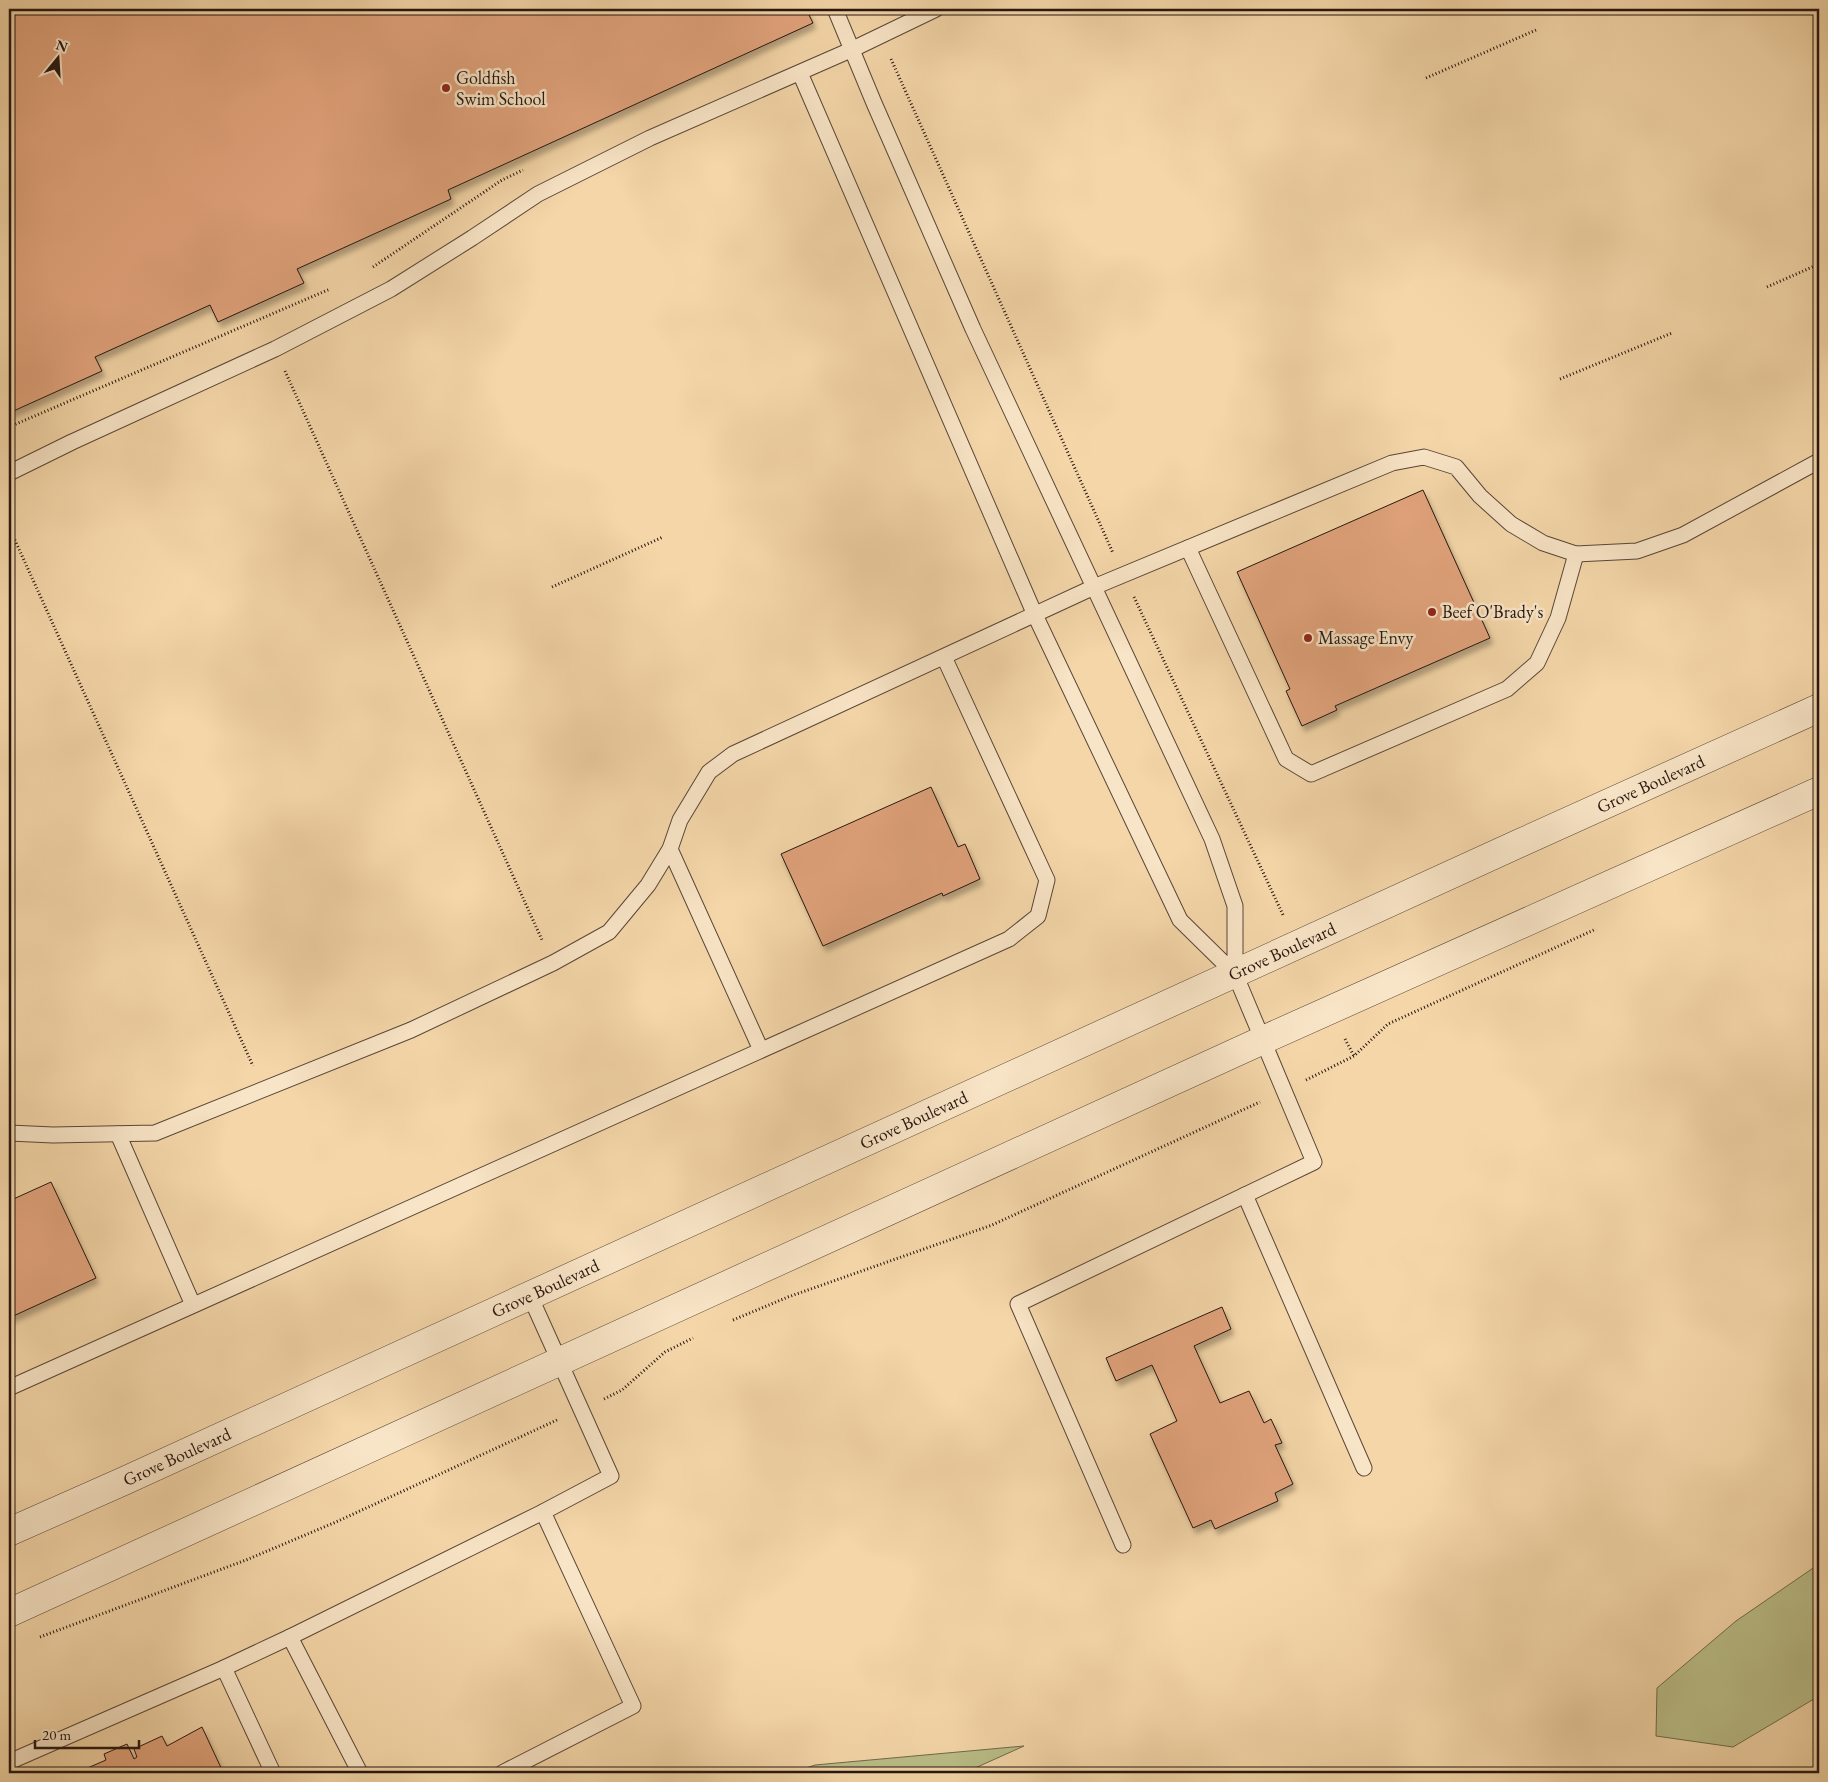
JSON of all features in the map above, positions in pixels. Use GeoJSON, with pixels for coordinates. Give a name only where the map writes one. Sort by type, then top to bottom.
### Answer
{"type":"FeatureCollection","features":[{"type":"Feature","properties":{"kind":"street","name":"Grove Boulevard"},"geometry":{"type":"LineString","coordinates":[[9,1532],[1819,708]]}},
{"type":"Feature","properties":{"kind":"street"},"geometry":{"type":"LineString","coordinates":[[9,1613],[1329,1010],[1819,791]]}},
{"type":"Feature","properties":{"kind":"lane"},"geometry":{"type":"LineString","coordinates":[[836,9],[874,103],[974,329],[1212,839],[1235,906],[1235,974]]}},
{"type":"Feature","properties":{"kind":"lane"},"geometry":{"type":"LineString","coordinates":[[9,473],[275,349],[391,289],[538,194],[650,138],[800,73],[936,9]]}},
{"type":"Feature","properties":{"kind":"lane"},"geometry":{"type":"LineString","coordinates":[[800,73],[1036,615],[1180,920],[1235,974],[1314,1162],[1018,1304],[1124,1545]]}},
{"type":"Feature","properties":{"kind":"lane"},"geometry":{"type":"LineString","coordinates":[[9,1133],[53,1135],[154,1133],[411,1030],[553,964],[609,932],[648,886],[670,850],[680,820],[709,772],[733,754],[1123,574],[1392,463],[1424,457],[1456,468],[1480,496],[1511,524],[1543,543],[1576,554],[1637,551],[1683,534],[1819,461]]}},
{"type":"Feature","properties":{"kind":"lane"},"geometry":{"type":"LineString","coordinates":[[1188,548],[1286,759],[1311,774],[1507,690],[1537,663],[1558,618],[1576,554]]}},
{"type":"Feature","properties":{"kind":"lane"},"geometry":{"type":"LineString","coordinates":[[9,1388],[1009,939],[1038,916],[1047,880],[944,657]]}},
{"type":"Feature","properties":{"kind":"lane"},"geometry":{"type":"LineString","coordinates":[[670,850],[761,1050]]}},
{"type":"Feature","properties":{"kind":"lane"},"geometry":{"type":"LineString","coordinates":[[118,1134],[193,1305]]}},
{"type":"Feature","properties":{"kind":"lane"},"geometry":{"type":"LineString","coordinates":[[1245,1195],[1364,1468]]}},
{"type":"Feature","properties":{"kind":"lane"},"geometry":{"type":"LineString","coordinates":[[9,1762],[290,1637],[543,1512],[611,1476],[530,1296]]}},
{"type":"Feature","properties":{"kind":"lane"},"geometry":{"type":"LineString","coordinates":[[502,1773],[633,1706],[543,1512]]}},
{"type":"Feature","properties":{"kind":"lane"},"geometry":{"type":"LineString","coordinates":[[290,1637],[360,1773]]}},
{"type":"Feature","properties":{"kind":"lane"},"geometry":{"type":"LineString","coordinates":[[224,1668],[273,1773]]}},
{"type":"Feature","properties":{"kind":"path"},"geometry":{"type":"LineString","coordinates":[[1426,78],[1536,30]]}},
{"type":"Feature","properties":{"kind":"path"},"geometry":{"type":"LineString","coordinates":[[880,36],[1123,574],[1297,945]]}},
{"type":"Feature","properties":{"kind":"path"},"geometry":{"type":"LineString","coordinates":[[367,271],[502,180],[529,168]]}},
{"type":"Feature","properties":{"kind":"path"},"geometry":{"type":"LineString","coordinates":[[1767,287],[1819,264]]}},
{"type":"Feature","properties":{"kind":"path"},"geometry":{"type":"LineString","coordinates":[[9,427],[332,288]]}},
{"type":"Feature","properties":{"kind":"path"},"geometry":{"type":"LineString","coordinates":[[261,319],[553,964]]}},
{"type":"Feature","properties":{"kind":"path"},"geometry":{"type":"LineString","coordinates":[[1560,379],[1672,333]]}},
{"type":"Feature","properties":{"kind":"path"},"geometry":{"type":"LineString","coordinates":[[9,527],[264,1089]]}},
{"type":"Feature","properties":{"kind":"path"},"geometry":{"type":"LineString","coordinates":[[552,586],[663,537]]}},
{"type":"Feature","properties":{"kind":"path"},"geometry":{"type":"LineString","coordinates":[[724,1324],[788,1298],[992,1225],[1284,1091],[1354,1056],[1388,1024],[1604,925]]}},
{"type":"Feature","properties":{"kind":"path"},"geometry":{"type":"LineString","coordinates":[[1329,1010],[1354,1056]]}},
{"type":"Feature","properties":{"kind":"path"},"geometry":{"type":"LineString","coordinates":[[36,1638],[246,1560],[336,1522],[622,1390],[665,1352],[699,1336]]}},
{"type":"Feature","properties":{"kind":"path"},"geometry":{"type":"LineString","coordinates":[[9,1648],[18,1645]]}},
{"type":"Feature","properties":{"kind":"green space"},"geometry":{"type":"Polygon","coordinates":[[[1819,1564],[1819,1696],[1733,1747],[1656,1736],[1657,1688],[1736,1621],[1819,1564]]]}},
{"type":"Feature","properties":{"kind":"green space"},"geometry":{"type":"Polygon","coordinates":[[[1024,1746],[964,1773],[791,1773],[815,1765],[1024,1746]]]}},
{"type":"Feature","properties":{"kind":"building"},"geometry":{"type":"Polygon","coordinates":[[[9,9],[369,9],[370,11],[376,9],[806,9],[813,23],[448,190],[451,199],[297,269],[304,283],[218,322],[210,305],[95,357],[102,371],[9,413],[9,9]]]}},
{"type":"Feature","properties":{"kind":"building"},"geometry":{"type":"Polygon","coordinates":[[[1423,490],[1490,638],[1335,706],[1337,710],[1302,726],[1286,691],[1290,689],[1237,572],[1423,490]]]}},
{"type":"Feature","properties":{"kind":"building"},"geometry":{"type":"Polygon","coordinates":[[[931,787],[958,847],[965,844],[980,879],[943,896],[942,893],[823,946],[781,854],[931,787]]]}},
{"type":"Feature","properties":{"kind":"building"},"geometry":{"type":"Polygon","coordinates":[[[51,1182],[96,1278],[9,1318],[9,1201],[51,1182]]]}},
{"type":"Feature","properties":{"kind":"building"},"geometry":{"type":"Polygon","coordinates":[[[1222,1307],[1231,1329],[1194,1346],[1220,1403],[1249,1391],[1264,1423],[1271,1419],[1282,1443],[1275,1445],[1293,1484],[1275,1493],[1278,1501],[1215,1529],[1211,1520],[1193,1528],[1150,1434],[1177,1421],[1152,1365],[1116,1381],[1106,1358],[1222,1307]]]}},
{"type":"Feature","properties":{"kind":"building"},"geometry":{"type":"Polygon","coordinates":[[[202,1727],[223,1772],[76,1773],[106,1760],[104,1754],[127,1744],[134,1759],[137,1757],[134,1749],[162,1736],[167,1746],[202,1727]]]}},
{"type":"Feature","properties":{"kind":"place","name":"Goldfish Swim School"},"geometry":{"type":"Point","coordinates":[446,88]}},
{"type":"Feature","properties":{"kind":"place","name":"Beef O'Brady's"},"geometry":{"type":"Point","coordinates":[1432,612]}},
{"type":"Feature","properties":{"kind":"place","name":"Massage Envy"},"geometry":{"type":"Point","coordinates":[1308,638]}}]}
